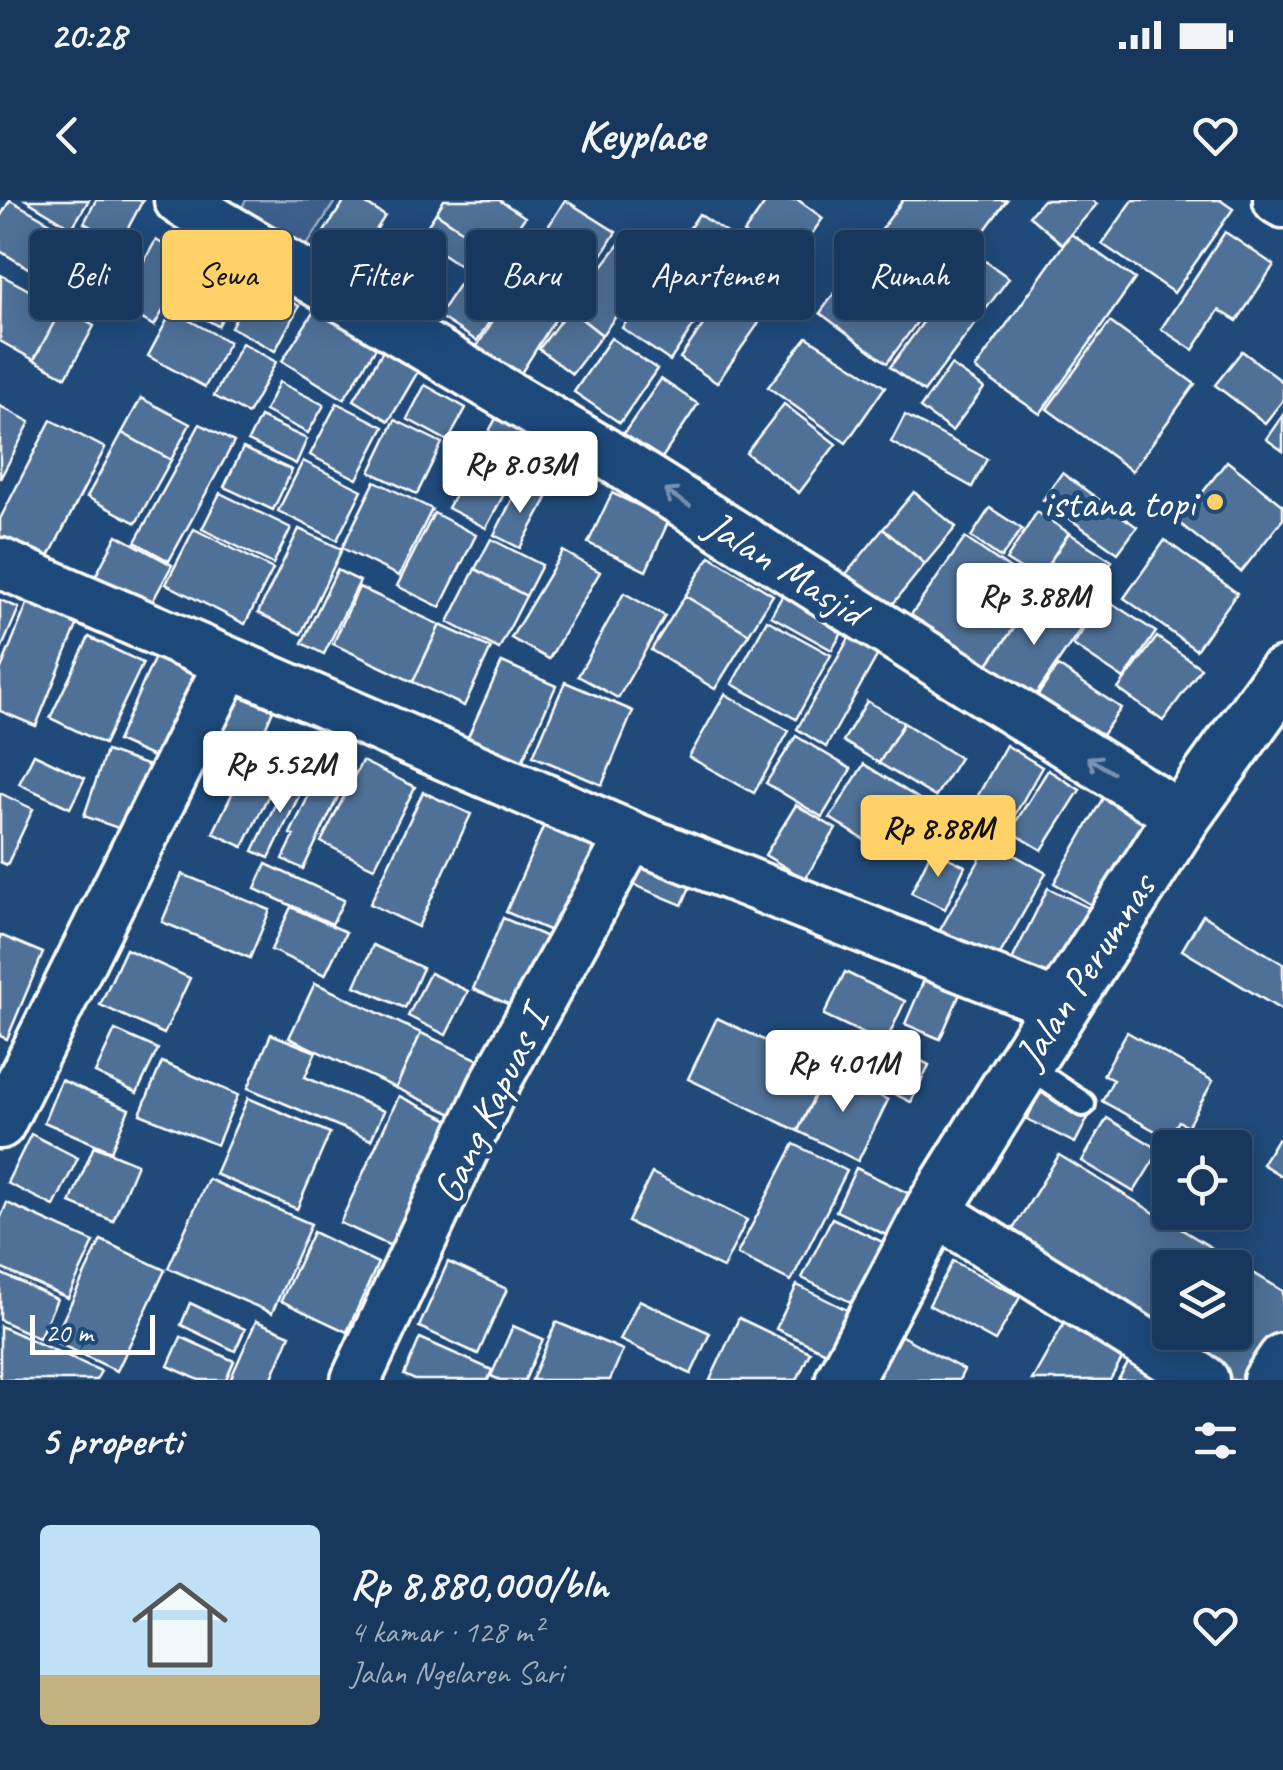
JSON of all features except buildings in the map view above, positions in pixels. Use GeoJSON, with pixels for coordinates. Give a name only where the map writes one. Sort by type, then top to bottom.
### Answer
{"type":"FeatureCollection","features":[{"type":"Feature","properties":{"kind":"main road","name":"Jalan Perumnas"},"geometry":{"type":"LineString","coordinates":[[844,1380],[933,1210],[1024,1064],[1182,817],[1283,676]]}},
{"type":"Feature","properties":{"kind":"street","name":"Jalan Masjid"},"geometry":{"type":"LineString","coordinates":[[179,200],[604,453],[1182,817]]}},
{"type":"Feature","properties":{"kind":"street"},"geometry":{"type":"LineString","coordinates":[[0,563],[631,836],[1061,1007]]}},
{"type":"Feature","properties":{"kind":"street"},"geometry":{"type":"LineString","coordinates":[[0,1124],[229,663]]}},
{"type":"Feature","properties":{"kind":"street","name":"Gang Kapuas I"},"geometry":{"type":"LineString","coordinates":[[356,1380],[493,1087],[631,836]]}},
{"type":"Feature","properties":{"kind":"street"},"geometry":{"type":"LineString","coordinates":[[933,1210],[1204,1380]]}},
{"type":"Feature","properties":{"kind":"street"},"geometry":{"type":"LineString","coordinates":[[1268,1380],[1283,1358]]}},
{"type":"Feature","properties":{"kind":"lane"},"geometry":{"type":"LineString","coordinates":[[1024,1064],[1083,1104]]}},
{"type":"Feature","properties":{"kind":"shaded area"},"geometry":{"type":"Polygon","coordinates":[[[246,200],[336,200],[317,230],[312,230],[307,245],[292,236],[292,230],[281,230],[242,207],[246,200]]]}},
{"type":"Feature","properties":{"kind":"place","name":"istana topi"},"geometry":{"type":"Point","coordinates":[1215,502]}}]}
